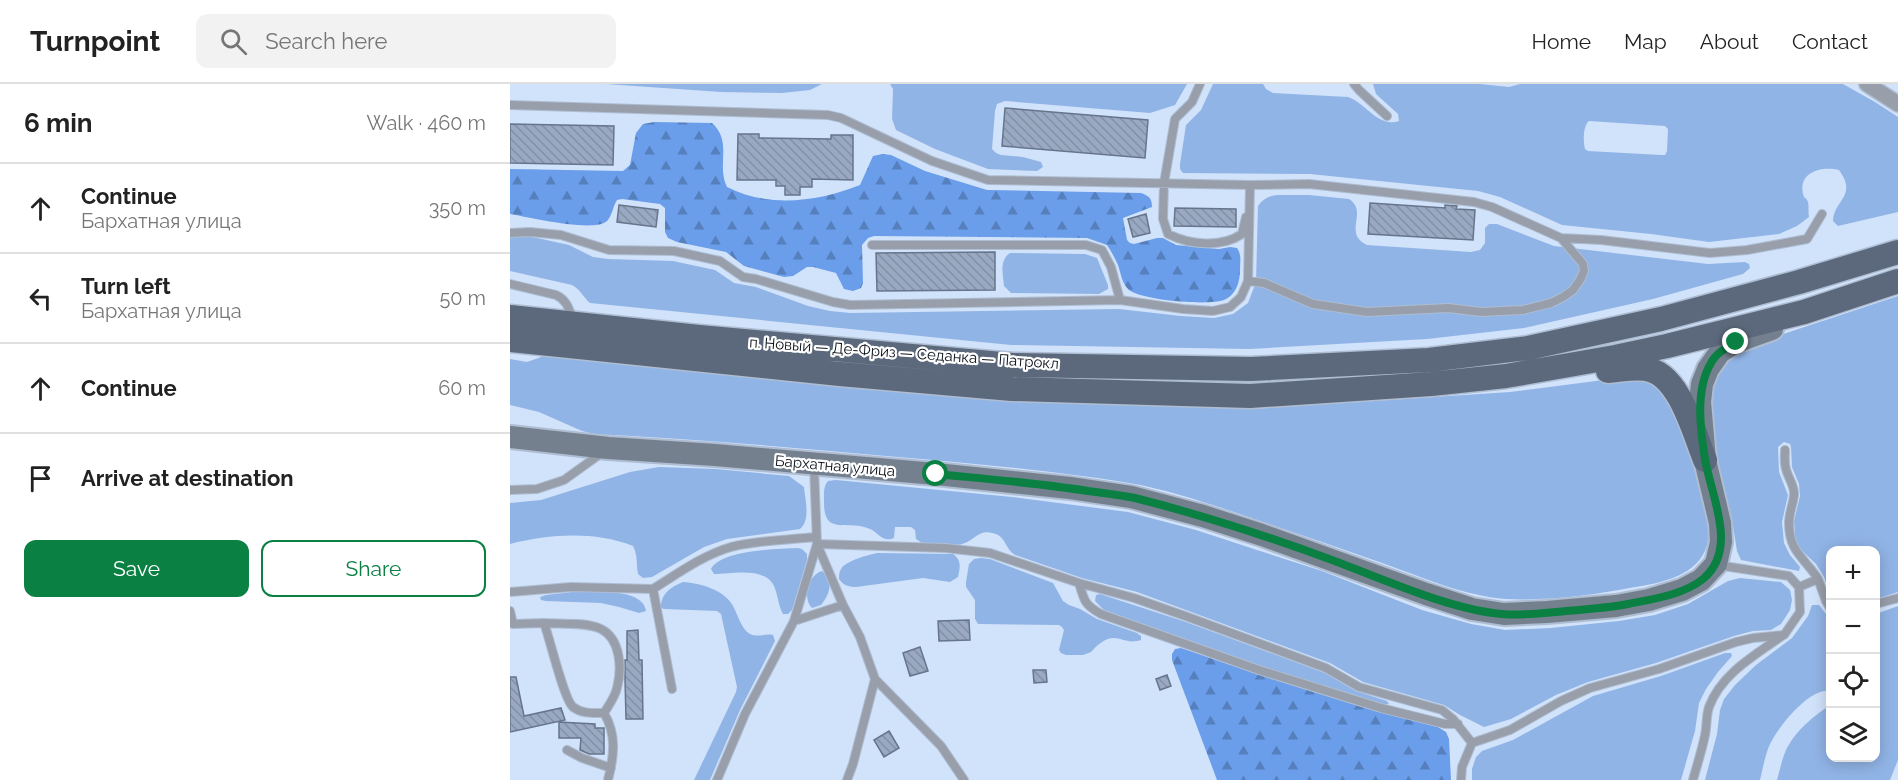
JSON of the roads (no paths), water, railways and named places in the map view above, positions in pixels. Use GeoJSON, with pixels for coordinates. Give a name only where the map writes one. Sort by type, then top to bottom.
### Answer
{"type":"FeatureCollection","features":[{"type":"Feature","properties":{"kind":"main road","name":"п. Новый — Де-Фриз — Седанка — Патрокл"},"geometry":{"type":"LineString","coordinates":[[513,317],[1013,365],[1251,369],[1429,360],[1528,348],[1661,319],[1799,282],[1898,252]]}},
{"type":"Feature","properties":{"kind":"main road","name":"п. Новый — Де-Фриз — Седанка — Патрокл"},"geometry":{"type":"LineString","coordinates":[[510,340],[829,373],[1012,389],[1250,396],[1431,384],[1506,376],[1668,346],[1804,312],[1898,281]]}},
{"type":"Feature","properties":{"kind":"main road"},"geometry":{"type":"LineString","coordinates":[[1716,564],[1721,542],[1720,523],[1705,460],[1700,402],[1702,384],[1715,357],[1736,342],[1788,323],[1804,312]]}},
{"type":"Feature","properties":{"kind":"main road"},"geometry":{"type":"LineString","coordinates":[[1506,376],[1526,383],[1627,369],[1648,369],[1666,378],[1680,398],[1705,460]]}},
{"type":"Feature","properties":{"kind":"main road","name":"Бархатная улица"},"geometry":{"type":"LineString","coordinates":[[514,435],[608,448],[1002,481],[1131,497],[1203,516],[1262,535],[1472,609],[1504,614],[1616,606],[1649,600],[1692,585],[1701,580],[1716,564]]}},
{"type":"Feature","properties":{"kind":"street"},"geometry":{"type":"LineString","coordinates":[[1867,84],[1898,104]]}},
{"type":"Feature","properties":{"kind":"street"},"geometry":{"type":"LineString","coordinates":[[1799,282],[1816,270],[1898,244]]}},
{"type":"Feature","properties":{"kind":"lane"},"geometry":{"type":"LineString","coordinates":[[1200,84],[1192,102],[1175,119],[1164,183],[1162,219],[1168,234],[1181,241],[1219,244],[1231,241],[1242,234],[1250,204]]}},
{"type":"Feature","properties":{"kind":"lane"},"geometry":{"type":"LineString","coordinates":[[1354,84],[1387,116]]}},
{"type":"Feature","properties":{"kind":"lane"},"geometry":{"type":"LineString","coordinates":[[510,105],[828,115],[841,118],[932,161],[988,180],[1308,184],[1473,202],[1492,207],[1561,237],[1710,253],[1747,250],[1807,239],[1822,214]]}},
{"type":"Feature","properties":{"kind":"lane"},"geometry":{"type":"LineString","coordinates":[[510,233],[530,232],[561,236],[609,250],[674,251],[720,261],[743,277],[850,305],[1120,300],[1213,311],[1230,307],[1241,297],[1248,281],[1250,185]]}},
{"type":"Feature","properties":{"kind":"lane"},"geometry":{"type":"LineString","coordinates":[[1248,281],[1264,283],[1313,304],[1367,312],[1448,308],[1481,312],[1523,310],[1551,303],[1563,297],[1573,290],[1580,280],[1584,271],[1583,264],[1561,237]]}},
{"type":"Feature","properties":{"kind":"lane"},"geometry":{"type":"LineString","coordinates":[[872,245],[1086,245],[1102,250],[1111,267],[1120,300]]}},
{"type":"Feature","properties":{"kind":"lane"},"geometry":{"type":"LineString","coordinates":[[510,284],[562,298],[566,302],[574,324]]}},
{"type":"Feature","properties":{"kind":"lane"},"geometry":{"type":"LineString","coordinates":[[510,490],[537,489],[564,480],[608,448]]}},
{"type":"Feature","properties":{"kind":"lane"},"geometry":{"type":"LineString","coordinates":[[1785,450],[1786,470],[1794,496],[1789,522],[1791,542],[1796,553],[1818,579],[1826,601]]}},
{"type":"Feature","properties":{"kind":"lane"},"geometry":{"type":"LineString","coordinates":[[717,780],[746,714],[794,621],[816,541],[814,464]]}},
{"type":"Feature","properties":{"kind":"lane"},"geometry":{"type":"LineString","coordinates":[[816,541],[843,605],[860,637],[875,679],[940,746],[964,780]]}},
{"type":"Feature","properties":{"kind":"lane"},"geometry":{"type":"LineString","coordinates":[[510,592],[591,586],[653,589],[708,556],[751,543],[816,541],[945,548],[990,553],[1188,617],[1326,668],[1359,687],[1442,710],[1458,724],[1472,743]]}},
{"type":"Feature","properties":{"kind":"lane"},"geometry":{"type":"LineString","coordinates":[[1693,780],[1706,734],[1708,709],[1714,696],[1726,679],[1750,658],[1784,635],[1800,612],[1799,587],[1789,576],[1716,564]]}},
{"type":"Feature","properties":{"kind":"lane"},"geometry":{"type":"LineString","coordinates":[[1799,587],[1818,579]]}},
{"type":"Feature","properties":{"kind":"lane"},"geometry":{"type":"LineString","coordinates":[[1079,583],[1084,600],[1089,607],[1101,614],[1259,670],[1381,708],[1445,724],[1458,724]]}},
{"type":"Feature","properties":{"kind":"lane"},"geometry":{"type":"LineString","coordinates":[[653,589],[672,689]]}},
{"type":"Feature","properties":{"kind":"lane"},"geometry":{"type":"LineString","coordinates":[[1880,603],[1898,598]]}},
{"type":"Feature","properties":{"kind":"lane"},"geometry":{"type":"LineString","coordinates":[[794,621],[843,605]]}},
{"type":"Feature","properties":{"kind":"lane"},"geometry":{"type":"LineString","coordinates":[[510,611],[512,626],[544,623],[589,625],[600,628],[609,635],[616,647],[620,662],[620,676],[617,690],[604,713]]}},
{"type":"Feature","properties":{"kind":"lane"},"geometry":{"type":"LineString","coordinates":[[544,623],[570,705],[586,713],[604,713]]}},
{"type":"Feature","properties":{"kind":"lane"},"geometry":{"type":"LineString","coordinates":[[1461,780],[1462,767],[1472,743],[1510,730],[1561,701],[1590,688],[1659,669],[1736,642],[1784,635]]}},
{"type":"Feature","properties":{"kind":"lane"},"geometry":{"type":"LineString","coordinates":[[846,780],[853,764],[875,679]]}},
{"type":"Feature","properties":{"kind":"lane"},"geometry":{"type":"LineString","coordinates":[[604,713],[610,723],[614,741],[608,780]]}},
{"type":"Feature","properties":{"kind":"lane"},"geometry":{"type":"LineString","coordinates":[[567,750],[611,768]]}}]}
